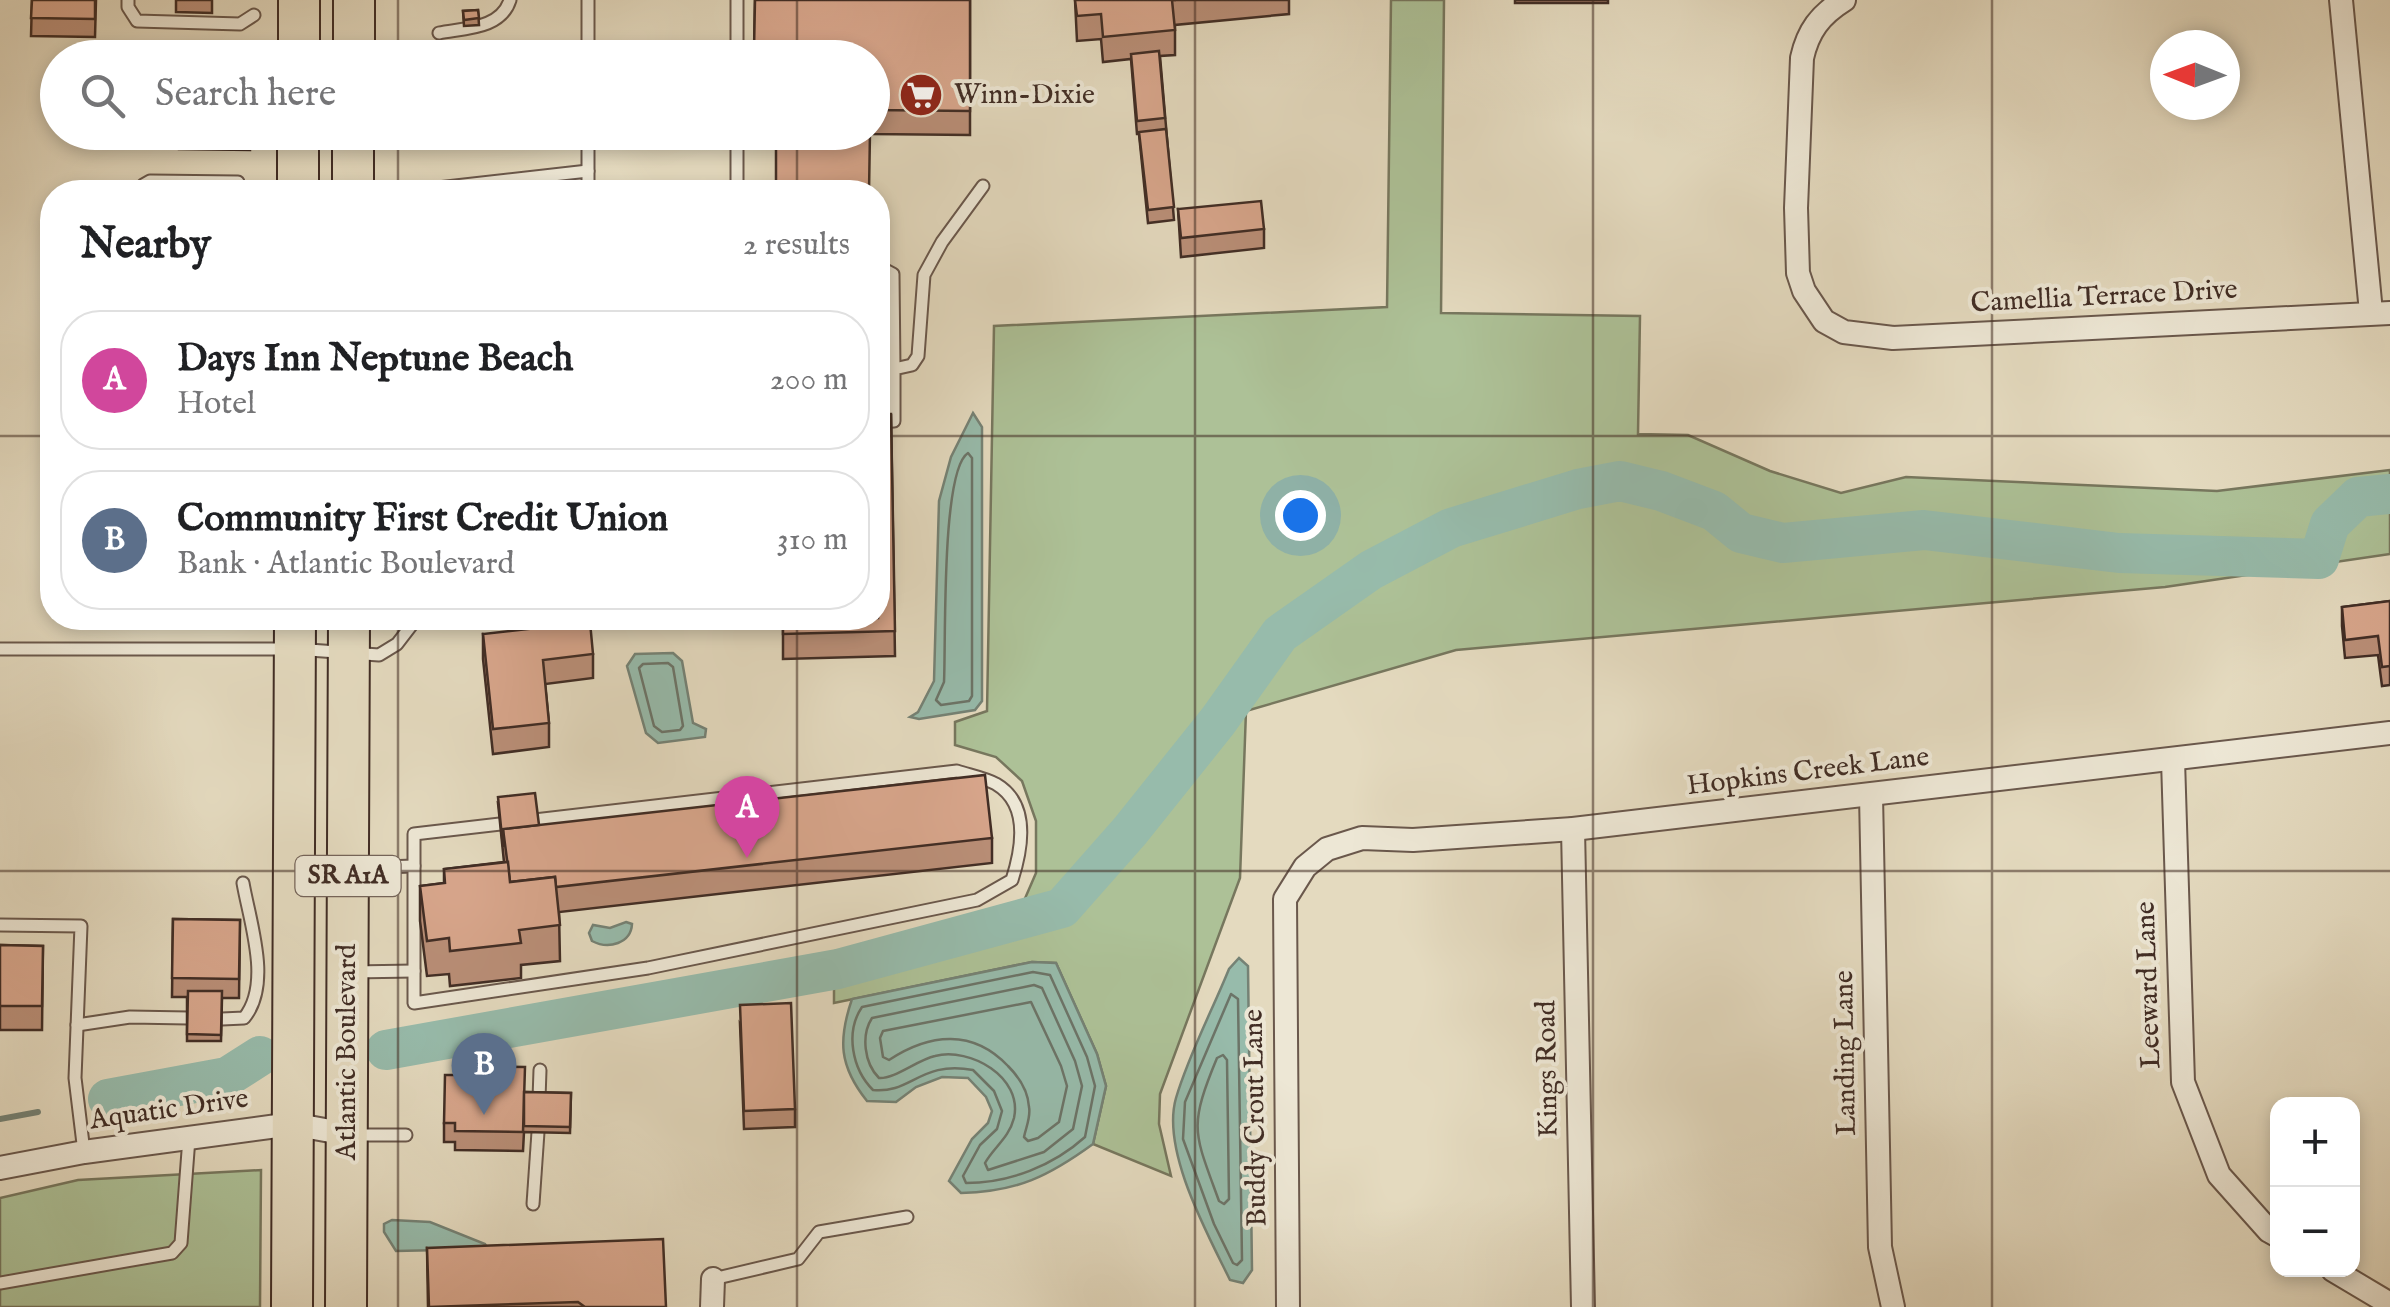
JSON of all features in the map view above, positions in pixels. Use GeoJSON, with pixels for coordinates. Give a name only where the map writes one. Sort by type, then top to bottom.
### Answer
{"type":"FeatureCollection","features":[{"type":"Feature","properties":{"kind":"highway"},"geometry":{"type":"LineString","coordinates":[[298,40],[299,0]]}},
{"type":"Feature","properties":{"kind":"highway"},"geometry":{"type":"LineString","coordinates":[[354,0],[354,40]]}},
{"type":"Feature","properties":{"kind":"highway"},"geometry":{"type":"LineString","coordinates":[[298,150],[298,180]]}},
{"type":"Feature","properties":{"kind":"highway"},"geometry":{"type":"LineString","coordinates":[[352,180],[353,150]]}},
{"type":"Feature","properties":{"kind":"highway","name":"Atlantic Boulevard"},"geometry":{"type":"LineString","coordinates":[[292,1307],[295,633]]}},
{"type":"Feature","properties":{"kind":"highway","name":"Atlantic Boulevard"},"geometry":{"type":"LineString","coordinates":[[346,1307],[349,636]]}},
{"type":"Feature","properties":{"kind":"street","name":"Camellia Terrace Drive"},"geometry":{"type":"LineString","coordinates":[[1844,0],[1816,22],[1806,39],[1802,58],[1796,208],[1798,274],[1824,322],[1868,338],[1893,338],[2381,312]]}},
{"type":"Feature","properties":{"kind":"street"},"geometry":{"type":"LineString","coordinates":[[2342,0],[2381,312]]}},
{"type":"Feature","properties":{"kind":"street","name":"Hopkins Creek Lane"},"geometry":{"type":"LineString","coordinates":[[1283,927],[1285,899],[1304,867],[1327,849],[1362,838],[1413,840],[1572,830],[2390,733]]}},
{"type":"Feature","properties":{"kind":"street","name":"Leeward Lane"},"geometry":{"type":"LineString","coordinates":[[2173,760],[2183,1082],[2219,1175],[2270,1232]]}},
{"type":"Feature","properties":{"kind":"street","name":"Landing Lane"},"geometry":{"type":"LineString","coordinates":[[1871,795],[1880,1247],[1893,1307]]}},
{"type":"Feature","properties":{"kind":"street","name":"Kings Road"},"geometry":{"type":"LineString","coordinates":[[1572,830],[1583,1307]]}},
{"type":"Feature","properties":{"kind":"street","name":"Buddy Crout Lane"},"geometry":{"type":"LineString","coordinates":[[1283,927],[1288,1307]]}},
{"type":"Feature","properties":{"kind":"street","name":"Aquatic Drive"},"geometry":{"type":"LineString","coordinates":[[0,1168],[84,1152],[292,1124],[346,1134]]}},
{"type":"Feature","properties":{"kind":"street"},"geometry":{"type":"LineString","coordinates":[[2344,1277],[2390,1304]]}},
{"type":"Feature","properties":{"kind":"street"},"geometry":{"type":"LineString","coordinates":[[712,1279],[712,1307]]}},
{"type":"Feature","properties":{"kind":"lane"},"geometry":{"type":"LineString","coordinates":[[128,0],[137,21],[240,24],[254,14]]}},
{"type":"Feature","properties":{"kind":"lane"},"geometry":{"type":"LineString","coordinates":[[439,33],[489,24],[507,10],[510,0]]}},
{"type":"Feature","properties":{"kind":"lane"},"geometry":{"type":"LineString","coordinates":[[588,0],[588,40]]}},
{"type":"Feature","properties":{"kind":"lane"},"geometry":{"type":"LineString","coordinates":[[737,0],[737,40]]}},
{"type":"Feature","properties":{"kind":"lane"},"geometry":{"type":"LineString","coordinates":[[588,150],[588,180]]}},
{"type":"Feature","properties":{"kind":"lane"},"geometry":{"type":"LineString","coordinates":[[737,150],[737,180]]}},
{"type":"Feature","properties":{"kind":"lane"},"geometry":{"type":"LineString","coordinates":[[508,180],[588,171]]}},
{"type":"Feature","properties":{"kind":"lane"},"geometry":{"type":"LineString","coordinates":[[890,369],[915,361],[920,344],[924,275],[982,186]]}},
{"type":"Feature","properties":{"kind":"lane"},"geometry":{"type":"LineString","coordinates":[[890,272],[894,369],[894,422],[890,422]]}},
{"type":"Feature","properties":{"kind":"lane"},"geometry":{"type":"LineString","coordinates":[[0,649],[295,633],[349,636],[379,654],[397,644],[408,630]]}},
{"type":"Feature","properties":{"kind":"lane"},"geometry":{"type":"LineString","coordinates":[[958,771],[998,785],[1020,815],[1020,854],[1012,880],[978,900],[648,968],[414,1003],[414,866],[414,834],[958,771]]}},
{"type":"Feature","properties":{"kind":"lane"},"geometry":{"type":"LineString","coordinates":[[348,868],[414,866]]}},
{"type":"Feature","properties":{"kind":"lane"},"geometry":{"type":"LineString","coordinates":[[222,1019],[244,1018],[254,1006],[257,960],[243,883]]}},
{"type":"Feature","properties":{"kind":"lane"},"geometry":{"type":"LineString","coordinates":[[0,925],[81,926],[75,1078],[84,1152]]}},
{"type":"Feature","properties":{"kind":"lane"},"geometry":{"type":"LineString","coordinates":[[348,972],[414,972]]}},
{"type":"Feature","properties":{"kind":"lane"},"geometry":{"type":"LineString","coordinates":[[77,1025],[130,1018],[188,1018]]}},
{"type":"Feature","properties":{"kind":"lane"},"geometry":{"type":"LineString","coordinates":[[539,1099],[540,1070]]}},
{"type":"Feature","properties":{"kind":"lane"},"geometry":{"type":"LineString","coordinates":[[533,1204],[538,1132]]}},
{"type":"Feature","properties":{"kind":"lane"},"geometry":{"type":"LineString","coordinates":[[346,1134],[406,1136]]}},
{"type":"Feature","properties":{"kind":"lane"},"geometry":{"type":"LineString","coordinates":[[0,1283],[172,1253],[181,1243],[189,1138]]}},
{"type":"Feature","properties":{"kind":"lane"},"geometry":{"type":"LineString","coordinates":[[712,1279],[798,1260],[819,1232],[907,1217]]}},
{"type":"Feature","properties":{"kind":"shaded area"},"geometry":{"type":"Polygon","coordinates":[[[1391,0],[1444,0],[1441,313],[1640,316],[1638,434],[1688,435],[1770,471],[1841,493],[1906,477],[2217,491],[2390,470],[2390,554],[2165,587],[1456,650],[1246,711],[1240,878],[1160,1094],[1159,1124],[1171,1176],[1093,1144],[1106,1086],[1097,1054],[1056,963],[1032,962],[834,1003],[834,960],[1020,910],[1036,873],[1036,821],[1022,781],[996,757],[955,745],[955,722],[987,711],[994,326],[1387,307],[1391,0]]]}},
{"type":"Feature","properties":{"kind":"shaded area"},"geometry":{"type":"Polygon","coordinates":[[[261,1170],[260,1307],[0,1307],[0,1198],[78,1180],[261,1170]]]}},
{"type":"Feature","properties":{"kind":"water"},"geometry":{"type":"Polygon","coordinates":[[[973,413],[982,427],[982,701],[975,710],[919,719],[910,717],[918,712],[934,681],[939,501],[951,457],[973,413]]]}},
{"type":"Feature","properties":{"kind":"water"},"geometry":{"type":"Polygon","coordinates":[[[673,653],[682,661],[693,723],[706,729],[705,737],[658,743],[646,733],[627,666],[635,654],[673,653]]]}},
{"type":"Feature","properties":{"kind":"water"},"geometry":{"type":"Polygon","coordinates":[[[626,922],[632,924],[631,931],[618,943],[592,941],[589,933],[593,925],[610,928],[626,922]]]}},
{"type":"Feature","properties":{"kind":"water"},"geometry":{"type":"Polygon","coordinates":[[[1239,958],[1248,966],[1252,1270],[1243,1283],[1230,1280],[1199,1215],[1180,1166],[1173,1119],[1176,1098],[1194,1049],[1229,969],[1239,958]]]}},
{"type":"Feature","properties":{"kind":"water"},"geometry":{"type":"Polygon","coordinates":[[[1032,962],[1056,963],[1097,1054],[1106,1086],[1093,1144],[1032,1180],[961,1193],[949,1181],[972,1139],[988,1123],[992,1111],[986,1097],[968,1078],[942,1077],[916,1087],[896,1102],[867,1101],[851,1076],[844,1052],[844,1027],[852,999],[1032,962]]]}},
{"type":"Feature","properties":{"kind":"water"},"geometry":{"type":"Polygon","coordinates":[[[392,1220],[430,1222],[485,1244],[488,1249],[396,1251],[384,1232],[384,1224],[392,1220]]]}},
{"type":"Feature","properties":{"kind":"building"},"geometry":{"type":"Polygon","coordinates":[[[32,0],[95,0],[95,19],[31,18],[32,0]]]}},
{"type":"Feature","properties":{"kind":"building","name":"Winn-Dixie"},"geometry":{"type":"Polygon","coordinates":[[[755,0],[970,0],[970,111],[890,110],[890,40],[754,40],[755,0]]]}},
{"type":"Feature","properties":{"kind":"building"},"geometry":{"type":"Polygon","coordinates":[[[1075,0],[1172,0],[1175,30],[1103,37],[1101,14],[1077,16],[1075,0]]]}},
{"type":"Feature","properties":{"kind":"building"},"geometry":{"type":"Polygon","coordinates":[[[478,10],[479,18],[464,20],[463,11],[478,10]]]}},
{"type":"Feature","properties":{"kind":"building"},"geometry":{"type":"Polygon","coordinates":[[[1159,51],[1165,118],[1137,121],[1131,54],[1159,51]]]}},
{"type":"Feature","properties":{"kind":"building"},"geometry":{"type":"Polygon","coordinates":[[[1166,129],[1174,207],[1148,210],[1139,132],[1166,129]]]}},
{"type":"Feature","properties":{"kind":"building"},"geometry":{"type":"Polygon","coordinates":[[[776,150],[870,150],[869,180],[776,180],[776,150]]]}},
{"type":"Feature","properties":{"kind":"building"},"geometry":{"type":"Polygon","coordinates":[[[1261,201],[1264,229],[1181,238],[1178,209],[1261,201]]]}},
{"type":"Feature","properties":{"kind":"building"},"geometry":{"type":"Polygon","coordinates":[[[891,414],[895,631],[783,634],[783,630],[890,630],[891,414]]]}},
{"type":"Feature","properties":{"kind":"building"},"geometry":{"type":"Polygon","coordinates":[[[2390,601],[2390,666],[2382,667],[2378,636],[2345,640],[2342,607],[2390,601]]]}},
{"type":"Feature","properties":{"kind":"building"},"geometry":{"type":"Polygon","coordinates":[[[591,630],[593,654],[543,660],[549,723],[493,729],[483,634],[591,630]]]}},
{"type":"Feature","properties":{"kind":"building"},"geometry":{"type":"Polygon","coordinates":[[[985,775],[992,838],[556,887],[555,877],[510,882],[503,829],[985,775]]]}},
{"type":"Feature","properties":{"kind":"building"},"geometry":{"type":"Polygon","coordinates":[[[535,793],[539,825],[503,829],[503,847],[498,797],[535,793]]]}},
{"type":"Feature","properties":{"kind":"building"},"geometry":{"type":"Polygon","coordinates":[[[508,862],[510,882],[555,877],[560,925],[519,930],[521,943],[450,951],[449,938],[427,941],[420,886],[445,883],[444,869],[508,862]]]}},
{"type":"Feature","properties":{"kind":"building"},"geometry":{"type":"Polygon","coordinates":[[[173,919],[240,920],[239,979],[172,978],[173,919]]]}},
{"type":"Feature","properties":{"kind":"building"},"geometry":{"type":"Polygon","coordinates":[[[0,945],[43,946],[42,1006],[0,1006],[0,945]]]}},
{"type":"Feature","properties":{"kind":"building"},"geometry":{"type":"Polygon","coordinates":[[[188,991],[222,991],[221,1035],[187,1034],[188,991]]]}},
{"type":"Feature","properties":{"kind":"building"},"geometry":{"type":"Polygon","coordinates":[[[791,1003],[795,1109],[744,1111],[740,1005],[791,1003]]]}},
{"type":"Feature","properties":{"kind":"building"},"geometry":{"type":"Polygon","coordinates":[[[455,1066],[525,1067],[523,1132],[455,1131],[455,1123],[444,1123],[445,1075],[455,1075],[455,1066]]]}},
{"type":"Feature","properties":{"kind":"building"},"geometry":{"type":"Polygon","coordinates":[[[524,1092],[571,1093],[570,1127],[524,1126],[524,1092]]]}},
{"type":"Feature","properties":{"kind":"building"},"geometry":{"type":"Polygon","coordinates":[[[663,1239],[666,1307],[585,1307],[578,1302],[429,1307],[427,1248],[663,1239]]]}},
{"type":"Feature","properties":{"kind":"waterway"},"geometry":{"type":"LineString","coordinates":[[386,1050],[838,969],[1062,908],[1218,721],[1280,634],[1371,570],[1451,528],[1578,489],[1620,481],[1661,491],[1714,511],[1741,533],[1783,543],[1924,530],[2119,553],[2319,559],[2330,524],[2358,497],[2390,494]]}},
{"type":"Feature","properties":{"kind":"waterway"},"geometry":{"type":"LineString","coordinates":[[108,1099],[227,1077],[260,1056]]}},
{"type":"Feature","properties":{"kind":"waterway"},"geometry":{"type":"LineString","coordinates":[[0,1119],[38,1112]]}},
{"type":"Feature","properties":{"kind":"place","name":"Winn-Dixie"},"geometry":{"type":"Point","coordinates":[921,95]}},
{"type":"Feature","properties":{"kind":"place","name":"Days Inn Neptune Beach"},"geometry":{"type":"Point","coordinates":[747,858]}},
{"type":"Feature","properties":{"kind":"place","name":"Community First Credit Union"},"geometry":{"type":"Point","coordinates":[484,1115]}}]}
